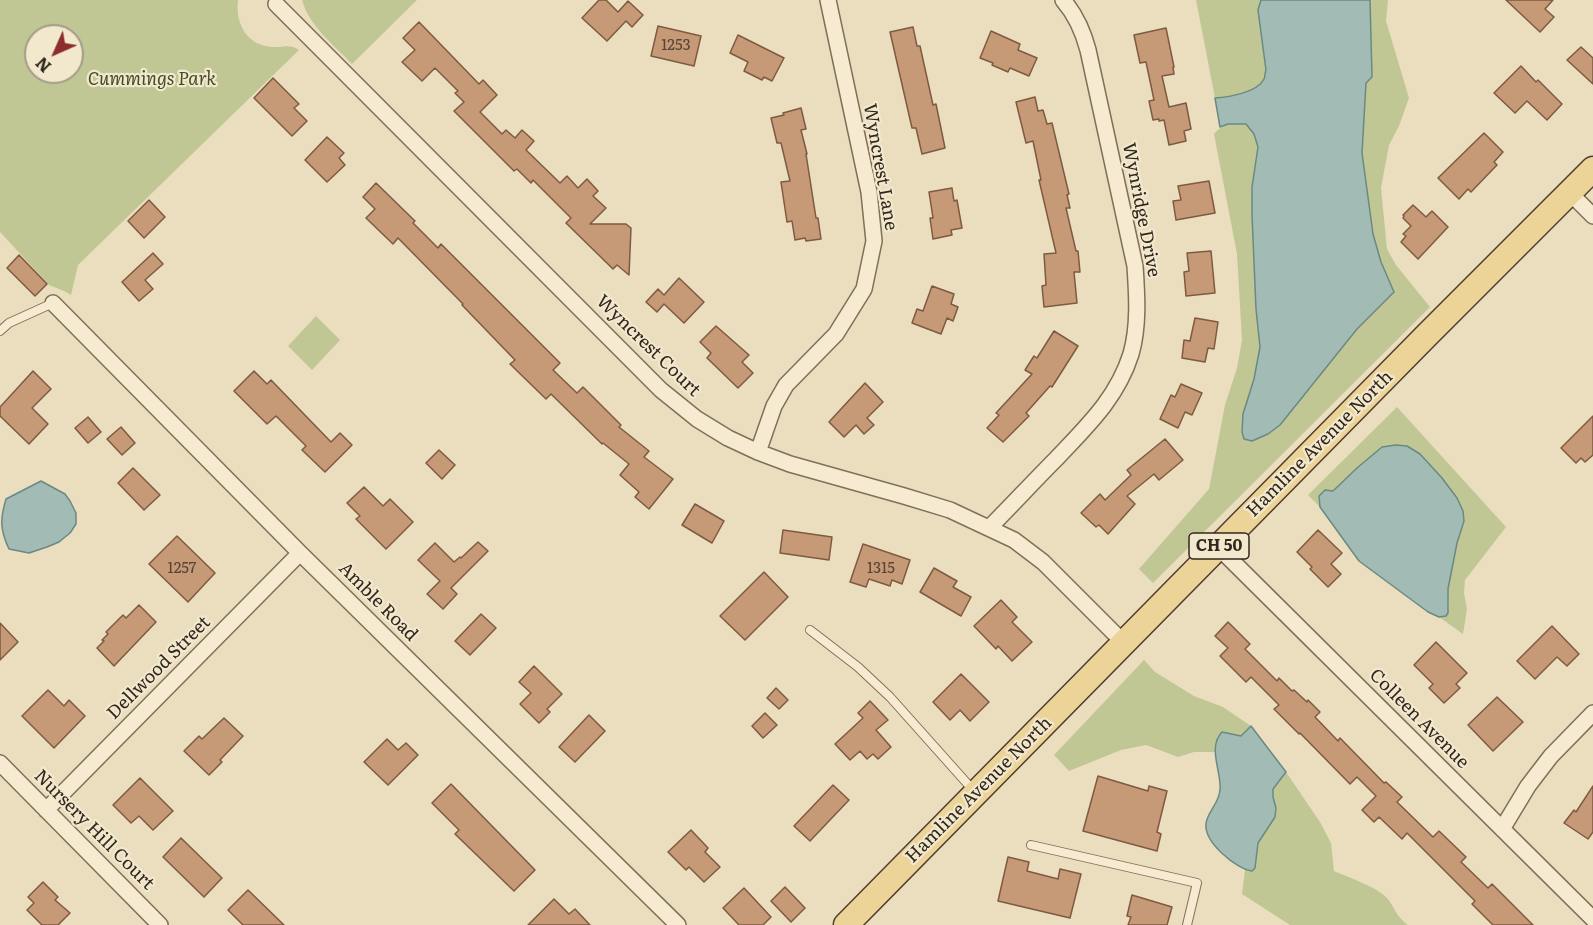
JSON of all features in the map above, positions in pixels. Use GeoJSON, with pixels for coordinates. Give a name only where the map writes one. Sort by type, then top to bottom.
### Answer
{"type":"FeatureCollection","features":[{"type":"Feature","properties":{"kind":"main road","name":"Hamline Avenue North"},"geometry":{"type":"LineString","coordinates":[[846,925],[1593,169]]}},
{"type":"Feature","properties":{"kind":"street","name":"Wyncrest Lane"},"geometry":{"type":"LineString","coordinates":[[758,452],[774,406],[786,385],[836,334],[864,289],[874,241],[868,192],[828,0]]}},
{"type":"Feature","properties":{"kind":"street","name":"Wynridge Drive"},"geometry":{"type":"LineString","coordinates":[[989,528],[1087,428],[1107,403],[1120,381],[1131,352],[1136,322],[1135,266],[1088,50],[1083,32],[1063,0]]}},
{"type":"Feature","properties":{"kind":"street","name":"Wyncrest Court"},"geometry":{"type":"LineString","coordinates":[[276,4],[661,390],[697,419],[728,438],[758,452],[790,464],[950,510],[1014,540],[1043,562],[1124,644]]}},
{"type":"Feature","properties":{"kind":"street"},"geometry":{"type":"LineString","coordinates":[[1570,193],[1593,216]]}},
{"type":"Feature","properties":{"kind":"street","name":"Amble Road"},"geometry":{"type":"LineString","coordinates":[[53,303],[300,553],[678,925]]}},
{"type":"Feature","properties":{"kind":"street","name":"Colleen Avenue"},"geometry":{"type":"LineString","coordinates":[[1218,547],[1593,920]]}},
{"type":"Feature","properties":{"kind":"street","name":"Dellwood Street"},"geometry":{"type":"LineString","coordinates":[[46,810],[300,553]]}},
{"type":"Feature","properties":{"kind":"street"},"geometry":{"type":"LineString","coordinates":[[1502,830],[1528,786],[1551,756],[1593,713]]}},
{"type":"Feature","properties":{"kind":"street","name":"Nursery Hill Court"},"geometry":{"type":"LineString","coordinates":[[0,763],[160,925]]}},
{"type":"Feature","properties":{"kind":"lane"},"geometry":{"type":"LineString","coordinates":[[0,331],[9,323],[53,303]]}},
{"type":"Feature","properties":{"kind":"lane"},"geometry":{"type":"LineString","coordinates":[[810,630],[858,667],[890,697],[976,793]]}},
{"type":"Feature","properties":{"kind":"lane"},"geometry":{"type":"LineString","coordinates":[[1031,845],[1197,883],[1187,925]]}},
{"type":"Feature","properties":{"kind":"green space","name":"Cummings Park"},"geometry":{"type":"Polygon","coordinates":[[[0,0],[238,0],[241,26],[251,39],[266,46],[291,46],[299,50],[78,265],[71,295],[49,285],[0,232],[0,0]]]}},
{"type":"Feature","properties":{"kind":"green space"},"geometry":{"type":"Polygon","coordinates":[[[302,0],[417,0],[352,64],[316,27],[302,0]]]}},
{"type":"Feature","properties":{"kind":"green space"},"geometry":{"type":"Polygon","coordinates":[[[1196,0],[1261,0],[1258,10],[1266,70],[1264,79],[1255,88],[1227,97],[1215,98],[1196,0]]]}},
{"type":"Feature","properties":{"kind":"green space"},"geometry":{"type":"Polygon","coordinates":[[[1370,0],[1388,0],[1386,21],[1409,98],[1389,145],[1381,188],[1387,249],[1396,265],[1430,307],[1153,583],[1139,569],[1209,489],[1225,405],[1237,368],[1242,340],[1237,254],[1214,134],[1225,126],[1246,124],[1254,134],[1258,147],[1252,187],[1252,215],[1260,347],[1254,379],[1357,329],[1394,292],[1381,262],[1373,234],[1362,153],[1366,83],[1372,77],[1370,0]]]}},
{"type":"Feature","properties":{"kind":"green space"},"geometry":{"type":"Polygon","coordinates":[[[316,316],[340,340],[312,370],[288,346],[316,316]]]}},
{"type":"Feature","properties":{"kind":"green space"},"geometry":{"type":"Polygon","coordinates":[[[1397,407],[1506,527],[1465,580],[1464,593],[1467,609],[1463,634],[1439,617],[1446,616],[1449,607],[1448,589],[1464,521],[1457,498],[1420,454],[1382,447],[1333,492],[1325,490],[1319,496],[1320,507],[1308,495],[1397,407]]]}},
{"type":"Feature","properties":{"kind":"green space"},"geometry":{"type":"Polygon","coordinates":[[[1144,660],[1155,672],[1194,696],[1223,707],[1251,726],[1241,736],[1222,732],[1218,736],[1215,752],[1194,752],[1178,757],[1146,745],[1121,750],[1069,771],[1054,755],[1144,660]]]}},
{"type":"Feature","properties":{"kind":"green space"},"geometry":{"type":"Polygon","coordinates":[[[1286,772],[1320,822],[1331,843],[1334,871],[1382,894],[1408,925],[1290,925],[1242,894],[1245,870],[1252,871],[1255,868],[1258,843],[1275,817],[1273,789],[1286,772]]]}},
{"type":"Feature","properties":{"kind":"water"},"geometry":{"type":"Polygon","coordinates":[[[1261,0],[1370,0],[1372,77],[1366,83],[1362,153],[1373,234],[1381,262],[1394,292],[1357,329],[1280,425],[1268,434],[1252,441],[1244,439],[1242,432],[1243,414],[1254,379],[1260,347],[1252,215],[1252,187],[1258,147],[1254,134],[1246,124],[1228,124],[1220,127],[1215,98],[1249,91],[1260,84],[1264,78],[1266,70],[1258,10],[1261,0]]]}},
{"type":"Feature","properties":{"kind":"water"},"geometry":{"type":"Polygon","coordinates":[[[1407,446],[1420,454],[1442,478],[1457,498],[1463,511],[1464,521],[1448,589],[1446,616],[1439,617],[1428,612],[1359,561],[1320,507],[1319,496],[1325,490],[1333,491],[1382,447],[1407,446]]]}},
{"type":"Feature","properties":{"kind":"water"},"geometry":{"type":"Polygon","coordinates":[[[41,481],[65,494],[76,513],[76,524],[70,533],[59,542],[47,547],[29,553],[9,549],[2,524],[6,499],[41,481]]]}},
{"type":"Feature","properties":{"kind":"water"},"geometry":{"type":"Polygon","coordinates":[[[1251,726],[1286,772],[1273,789],[1275,817],[1258,843],[1255,868],[1252,871],[1222,854],[1210,839],[1206,824],[1218,800],[1220,790],[1215,753],[1218,738],[1222,732],[1241,736],[1251,726]]]}},
{"type":"Feature","properties":{"kind":"building"},"geometry":{"type":"Polygon","coordinates":[[[599,0],[606,0],[618,12],[628,1],[643,15],[632,27],[626,21],[607,41],[582,18],[599,0]]]}},
{"type":"Feature","properties":{"kind":"building"},"geometry":{"type":"Polygon","coordinates":[[[1506,0],[1553,0],[1545,9],[1554,17],[1540,32],[1506,0]]]}},
{"type":"Feature","properties":{"kind":"building"},"geometry":{"type":"Polygon","coordinates":[[[419,22],[479,84],[483,80],[497,95],[480,112],[502,134],[506,130],[515,138],[522,130],[534,141],[526,150],[560,183],[567,176],[578,188],[587,179],[598,191],[593,196],[606,208],[590,224],[626,224],[631,228],[629,275],[617,265],[613,269],[566,223],[571,218],[533,180],[531,183],[517,169],[514,171],[454,111],[464,102],[455,93],[458,91],[435,68],[422,81],[402,62],[415,50],[403,38],[419,22]]]}},
{"type":"Feature","properties":{"kind":"building"},"geometry":{"type":"Polygon","coordinates":[[[658,26],[701,36],[694,66],[651,56],[658,26]]]}},
{"type":"Feature","properties":{"kind":"building"},"geometry":{"type":"Polygon","coordinates":[[[913,27],[917,46],[920,46],[933,105],[936,104],[945,148],[922,154],[916,128],[912,128],[890,32],[913,27]]]}},
{"type":"Feature","properties":{"kind":"building"},"geometry":{"type":"Polygon","coordinates":[[[1166,28],[1174,67],[1174,74],[1162,76],[1169,107],[1186,103],[1191,129],[1184,131],[1186,141],[1169,145],[1164,120],[1153,120],[1149,101],[1154,100],[1146,62],[1140,63],[1134,35],[1166,28]]]}},
{"type":"Feature","properties":{"kind":"building"},"geometry":{"type":"Polygon","coordinates":[[[991,31],[1020,44],[1018,50],[1037,58],[1029,76],[1010,68],[1008,72],[980,58],[991,31]]]}},
{"type":"Feature","properties":{"kind":"building"},"geometry":{"type":"Polygon","coordinates":[[[738,35],[784,58],[772,81],[764,77],[762,80],[744,71],[748,62],[730,53],[738,35]]]}},
{"type":"Feature","properties":{"kind":"building"},"geometry":{"type":"Polygon","coordinates":[[[1581,47],[1593,58],[1593,84],[1567,60],[1581,47]]]}},
{"type":"Feature","properties":{"kind":"building"},"geometry":{"type":"Polygon","coordinates":[[[1521,66],[1562,104],[1547,120],[1527,101],[1515,113],[1494,93],[1521,66]]]}},
{"type":"Feature","properties":{"kind":"building"},"geometry":{"type":"Polygon","coordinates":[[[273,78],[299,104],[294,108],[307,121],[292,136],[254,98],[273,78]]]}},
{"type":"Feature","properties":{"kind":"building"},"geometry":{"type":"Polygon","coordinates":[[[1035,97],[1038,111],[1043,110],[1047,124],[1052,123],[1069,194],[1067,195],[1070,208],[1066,208],[1076,251],[1078,251],[1080,272],[1074,272],[1077,303],[1044,307],[1042,286],[1046,285],[1044,254],[1056,253],[1039,180],[1041,180],[1033,141],[1026,143],[1016,102],[1035,97]]]}},
{"type":"Feature","properties":{"kind":"building"},"geometry":{"type":"Polygon","coordinates":[[[801,108],[806,129],[801,130],[821,239],[806,241],[805,238],[795,240],[792,221],[787,222],[781,182],[790,181],[781,143],[777,143],[771,118],[801,108]]]}},
{"type":"Feature","properties":{"kind":"building"},"geometry":{"type":"Polygon","coordinates":[[[1484,133],[1503,152],[1494,162],[1497,165],[1471,192],[1468,189],[1459,199],[1438,178],[1484,133]]]}},
{"type":"Feature","properties":{"kind":"building"},"geometry":{"type":"Polygon","coordinates":[[[327,137],[344,153],[339,158],[345,165],[327,182],[305,160],[327,137]]]}},
{"type":"Feature","properties":{"kind":"building"},"geometry":{"type":"Polygon","coordinates":[[[1209,181],[1215,213],[1176,220],[1173,201],[1181,200],[1178,186],[1209,181]]]}},
{"type":"Feature","properties":{"kind":"building"},"geometry":{"type":"Polygon","coordinates":[[[376,183],[415,221],[413,223],[438,248],[441,244],[560,363],[553,370],[577,393],[583,387],[621,425],[619,427],[649,451],[644,457],[673,479],[649,509],[635,497],[639,492],[620,475],[629,464],[602,444],[551,394],[546,399],[510,364],[515,360],[398,238],[393,244],[366,218],[375,209],[363,197],[376,183]]]}},
{"type":"Feature","properties":{"kind":"building"},"geometry":{"type":"Polygon","coordinates":[[[952,188],[954,201],[957,200],[962,228],[951,230],[952,235],[933,239],[929,192],[952,188]]]}},
{"type":"Feature","properties":{"kind":"building"},"geometry":{"type":"Polygon","coordinates":[[[149,200],[165,217],[144,238],[128,221],[149,200]]]}},
{"type":"Feature","properties":{"kind":"building"},"geometry":{"type":"Polygon","coordinates":[[[1413,205],[1426,217],[1432,211],[1448,227],[1418,259],[1401,242],[1406,236],[1403,234],[1411,226],[1403,215],[1413,205]]]}},
{"type":"Feature","properties":{"kind":"building"},"geometry":{"type":"Polygon","coordinates":[[[1211,251],[1215,293],[1186,296],[1184,272],[1189,271],[1187,253],[1211,251]]]}},
{"type":"Feature","properties":{"kind":"building"},"geometry":{"type":"Polygon","coordinates":[[[153,253],[163,264],[145,280],[153,289],[139,301],[122,282],[153,253]]]}},
{"type":"Feature","properties":{"kind":"building"},"geometry":{"type":"Polygon","coordinates":[[[19,255],[47,284],[35,296],[7,268],[19,255]]]}},
{"type":"Feature","properties":{"kind":"building"},"geometry":{"type":"Polygon","coordinates":[[[679,278],[704,302],[684,323],[664,304],[657,312],[646,302],[658,289],[664,295],[679,278]]]}},
{"type":"Feature","properties":{"kind":"building"},"geometry":{"type":"Polygon","coordinates":[[[932,286],[954,294],[951,304],[958,307],[953,321],[947,318],[941,334],[912,323],[917,309],[923,311],[932,286]]]}},
{"type":"Feature","properties":{"kind":"building"},"geometry":{"type":"Polygon","coordinates":[[[1195,318],[1218,322],[1214,349],[1208,348],[1205,362],[1182,358],[1184,340],[1190,341],[1195,318]]]}},
{"type":"Feature","properties":{"kind":"building"},"geometry":{"type":"Polygon","coordinates":[[[716,326],[749,355],[742,362],[753,373],[738,388],[707,358],[711,353],[700,342],[716,326]]]}},
{"type":"Feature","properties":{"kind":"building"},"geometry":{"type":"Polygon","coordinates":[[[1054,331],[1078,346],[1052,387],[1050,386],[1026,413],[1029,416],[1003,442],[987,428],[999,415],[996,413],[1032,374],[1025,370],[1034,356],[1037,358],[1054,331]]]}},
{"type":"Feature","properties":{"kind":"building"},"geometry":{"type":"Polygon","coordinates":[[[33,371],[51,389],[32,408],[48,424],[29,444],[0,416],[0,407],[33,371]]]}},
{"type":"Feature","properties":{"kind":"building"},"geometry":{"type":"Polygon","coordinates":[[[254,371],[267,384],[271,380],[331,442],[340,433],[352,445],[325,472],[302,450],[306,446],[276,416],[267,424],[234,391],[254,371]]]}},
{"type":"Feature","properties":{"kind":"building"},"geometry":{"type":"Polygon","coordinates":[[[865,383],[883,402],[867,418],[874,425],[864,434],[856,425],[844,437],[829,422],[865,383]]]}},
{"type":"Feature","properties":{"kind":"building"},"geometry":{"type":"Polygon","coordinates":[[[1181,384],[1202,393],[1192,415],[1185,412],[1178,428],[1160,419],[1171,395],[1175,397],[1181,384]]]}},
{"type":"Feature","properties":{"kind":"building"},"geometry":{"type":"Polygon","coordinates":[[[1593,416],[1593,455],[1585,462],[1581,458],[1576,463],[1561,448],[1593,416]]]}},
{"type":"Feature","properties":{"kind":"building"},"geometry":{"type":"Polygon","coordinates":[[[88,417],[101,432],[88,443],[75,428],[88,417]]]}},
{"type":"Feature","properties":{"kind":"building"},"geometry":{"type":"Polygon","coordinates":[[[121,427],[135,443],[122,455],[107,439],[121,427]]]}},
{"type":"Feature","properties":{"kind":"building"},"geometry":{"type":"Polygon","coordinates":[[[1165,439],[1183,460],[1159,480],[1154,474],[1127,496],[1135,504],[1108,534],[1099,525],[1096,527],[1081,513],[1100,494],[1105,500],[1131,475],[1127,470],[1165,439]]]}},
{"type":"Feature","properties":{"kind":"building"},"geometry":{"type":"Polygon","coordinates":[[[439,450],[455,465],[442,479],[426,463],[439,450]]]}},
{"type":"Feature","properties":{"kind":"building"},"geometry":{"type":"Polygon","coordinates":[[[133,468],[160,495],[144,510],[118,483],[133,468]]]}},
{"type":"Feature","properties":{"kind":"building"},"geometry":{"type":"Polygon","coordinates":[[[364,487],[383,506],[390,499],[413,522],[386,549],[356,519],[360,516],[347,503],[364,487]]]}},
{"type":"Feature","properties":{"kind":"building"},"geometry":{"type":"Polygon","coordinates":[[[695,504],[724,521],[712,543],[682,525],[695,504]]]}},
{"type":"Feature","properties":{"kind":"building"},"geometry":{"type":"Polygon","coordinates":[[[783,530],[832,537],[829,560],[780,553],[783,530]]]}},
{"type":"Feature","properties":{"kind":"building"},"geometry":{"type":"Polygon","coordinates":[[[1318,530],[1342,553],[1331,564],[1341,574],[1328,587],[1297,552],[1318,530]]]}},
{"type":"Feature","properties":{"kind":"building"},"geometry":{"type":"Polygon","coordinates":[[[177,536],[215,573],[188,602],[149,564],[177,536]]]}},
{"type":"Feature","properties":{"kind":"building"},"geometry":{"type":"Polygon","coordinates":[[[478,542],[488,551],[451,588],[457,594],[443,609],[427,594],[440,581],[418,560],[435,543],[454,562],[478,542]]]}},
{"type":"Feature","properties":{"kind":"building"},"geometry":{"type":"Polygon","coordinates":[[[863,544],[910,560],[902,584],[892,580],[890,586],[869,579],[866,587],[850,582],[863,544]]]}},
{"type":"Feature","properties":{"kind":"building"},"geometry":{"type":"Polygon","coordinates":[[[934,568],[957,581],[953,587],[971,597],[961,616],[920,592],[934,568]]]}},
{"type":"Feature","properties":{"kind":"building"},"geometry":{"type":"Polygon","coordinates":[[[764,572],[788,597],[745,640],[720,616],[764,572]]]}},
{"type":"Feature","properties":{"kind":"building"},"geometry":{"type":"Polygon","coordinates":[[[1001,600],[1017,617],[1012,622],[1032,642],[1012,661],[998,646],[996,649],[974,626],[1001,600]]]}},
{"type":"Feature","properties":{"kind":"building"},"geometry":{"type":"Polygon","coordinates":[[[139,605],[156,622],[114,666],[97,648],[108,634],[106,632],[123,615],[126,618],[139,605]]]}},
{"type":"Feature","properties":{"kind":"building"},"geometry":{"type":"Polygon","coordinates":[[[481,614],[496,628],[470,655],[455,641],[481,614]]]}},
{"type":"Feature","properties":{"kind":"building"},"geometry":{"type":"Polygon","coordinates":[[[1228,622],[1250,644],[1245,649],[1277,681],[1279,678],[1292,691],[1294,690],[1307,702],[1308,700],[1320,712],[1315,717],[1338,741],[1340,738],[1384,783],[1386,782],[1402,797],[1397,802],[1433,837],[1439,831],[1466,857],[1461,862],[1488,888],[1492,884],[1533,925],[1493,925],[1472,904],[1475,901],[1407,833],[1402,839],[1379,817],[1374,822],[1362,810],[1376,796],[1357,777],[1350,784],[1274,709],[1279,705],[1251,677],[1246,682],[1220,656],[1228,648],[1215,636],[1228,622]]]}},
{"type":"Feature","properties":{"kind":"building"},"geometry":{"type":"Polygon","coordinates":[[[0,623],[18,642],[0,660],[0,623]]]}},
{"type":"Feature","properties":{"kind":"building"},"geometry":{"type":"Polygon","coordinates":[[[1552,626],[1579,654],[1567,666],[1557,657],[1535,679],[1517,661],[1552,626]]]}},
{"type":"Feature","properties":{"kind":"building"},"geometry":{"type":"Polygon","coordinates":[[[1436,642],[1467,673],[1456,684],[1460,688],[1444,703],[1429,688],[1433,684],[1414,665],[1436,642]]]}},
{"type":"Feature","properties":{"kind":"building"},"geometry":{"type":"Polygon","coordinates":[[[534,666],[562,694],[547,709],[550,712],[539,723],[520,704],[531,693],[519,682],[534,666]]]}},
{"type":"Feature","properties":{"kind":"building"},"geometry":{"type":"Polygon","coordinates":[[[961,674],[989,702],[970,721],[960,710],[950,720],[933,702],[961,674]]]}},
{"type":"Feature","properties":{"kind":"building"},"geometry":{"type":"Polygon","coordinates":[[[776,688],[788,700],[779,709],[767,698],[776,688]]]}},
{"type":"Feature","properties":{"kind":"building"},"geometry":{"type":"Polygon","coordinates":[[[48,690],[64,706],[69,700],[85,716],[54,748],[22,716],[48,690]]]}},
{"type":"Feature","properties":{"kind":"building"},"geometry":{"type":"Polygon","coordinates":[[[1497,697],[1523,722],[1493,751],[1468,725],[1497,697]]]}},
{"type":"Feature","properties":{"kind":"building"},"geometry":{"type":"Polygon","coordinates":[[[870,701],[888,720],[876,730],[891,747],[878,759],[873,754],[867,759],[860,751],[850,760],[835,744],[863,718],[858,713],[870,701]]]}},
{"type":"Feature","properties":{"kind":"building"},"geometry":{"type":"Polygon","coordinates":[[[765,713],[777,725],[763,738],[752,726],[765,713]]]}},
{"type":"Feature","properties":{"kind":"building"},"geometry":{"type":"Polygon","coordinates":[[[589,715],[605,731],[575,762],[559,747],[589,715]]]}},
{"type":"Feature","properties":{"kind":"building"},"geometry":{"type":"Polygon","coordinates":[[[224,718],[243,736],[209,775],[184,751],[199,736],[202,739],[224,718]]]}},
{"type":"Feature","properties":{"kind":"building"},"geometry":{"type":"Polygon","coordinates":[[[387,739],[398,750],[406,743],[418,755],[388,785],[364,762],[387,739]]]}},
{"type":"Feature","properties":{"kind":"building"},"geometry":{"type":"Polygon","coordinates":[[[1098,776],[1148,791],[1149,786],[1167,791],[1157,832],[1161,834],[1157,851],[1083,831],[1098,776]]]}},
{"type":"Feature","properties":{"kind":"building"},"geometry":{"type":"Polygon","coordinates":[[[140,778],[173,811],[153,830],[139,816],[131,823],[113,805],[140,778]]]}},
{"type":"Feature","properties":{"kind":"building"},"geometry":{"type":"Polygon","coordinates":[[[451,784],[535,870],[514,891],[455,834],[459,830],[432,803],[451,784]]]}},
{"type":"Feature","properties":{"kind":"building"},"geometry":{"type":"Polygon","coordinates":[[[833,785],[849,800],[810,841],[794,826],[833,785]]]}},
{"type":"Feature","properties":{"kind":"building"},"geometry":{"type":"Polygon","coordinates":[[[1593,786],[1593,832],[1588,839],[1564,823],[1574,810],[1576,812],[1593,786]]]}},
{"type":"Feature","properties":{"kind":"building"},"geometry":{"type":"Polygon","coordinates":[[[691,830],[708,848],[705,852],[720,867],[704,882],[689,867],[686,870],[668,852],[691,830]]]}},
{"type":"Feature","properties":{"kind":"building"},"geometry":{"type":"Polygon","coordinates":[[[181,838],[222,878],[204,897],[163,857],[181,838]]]}},
{"type":"Feature","properties":{"kind":"building"},"geometry":{"type":"Polygon","coordinates":[[[1008,857],[1029,862],[1027,871],[1058,879],[1060,869],[1081,874],[1070,918],[998,901],[1008,857]]]}},
{"type":"Feature","properties":{"kind":"building"},"geometry":{"type":"Polygon","coordinates":[[[43,882],[58,897],[55,900],[70,913],[58,925],[42,925],[27,910],[34,903],[28,897],[43,882]]]}},
{"type":"Feature","properties":{"kind":"building"},"geometry":{"type":"Polygon","coordinates":[[[785,887],[805,908],[791,922],[771,901],[785,887]]]}},
{"type":"Feature","properties":{"kind":"building"},"geometry":{"type":"Polygon","coordinates":[[[744,888],[771,917],[763,925],[739,925],[723,908],[744,888]]]}},
{"type":"Feature","properties":{"kind":"building"},"geometry":{"type":"Polygon","coordinates":[[[248,890],[284,925],[243,925],[228,910],[248,890]]]}},
{"type":"Feature","properties":{"kind":"building"},"geometry":{"type":"Polygon","coordinates":[[[1132,895],[1172,907],[1167,925],[1128,925],[1131,917],[1127,916],[1132,895]]]}},
{"type":"Feature","properties":{"kind":"building"},"geometry":{"type":"Polygon","coordinates":[[[554,899],[569,914],[575,909],[590,925],[528,925],[554,899]]]}}]}
